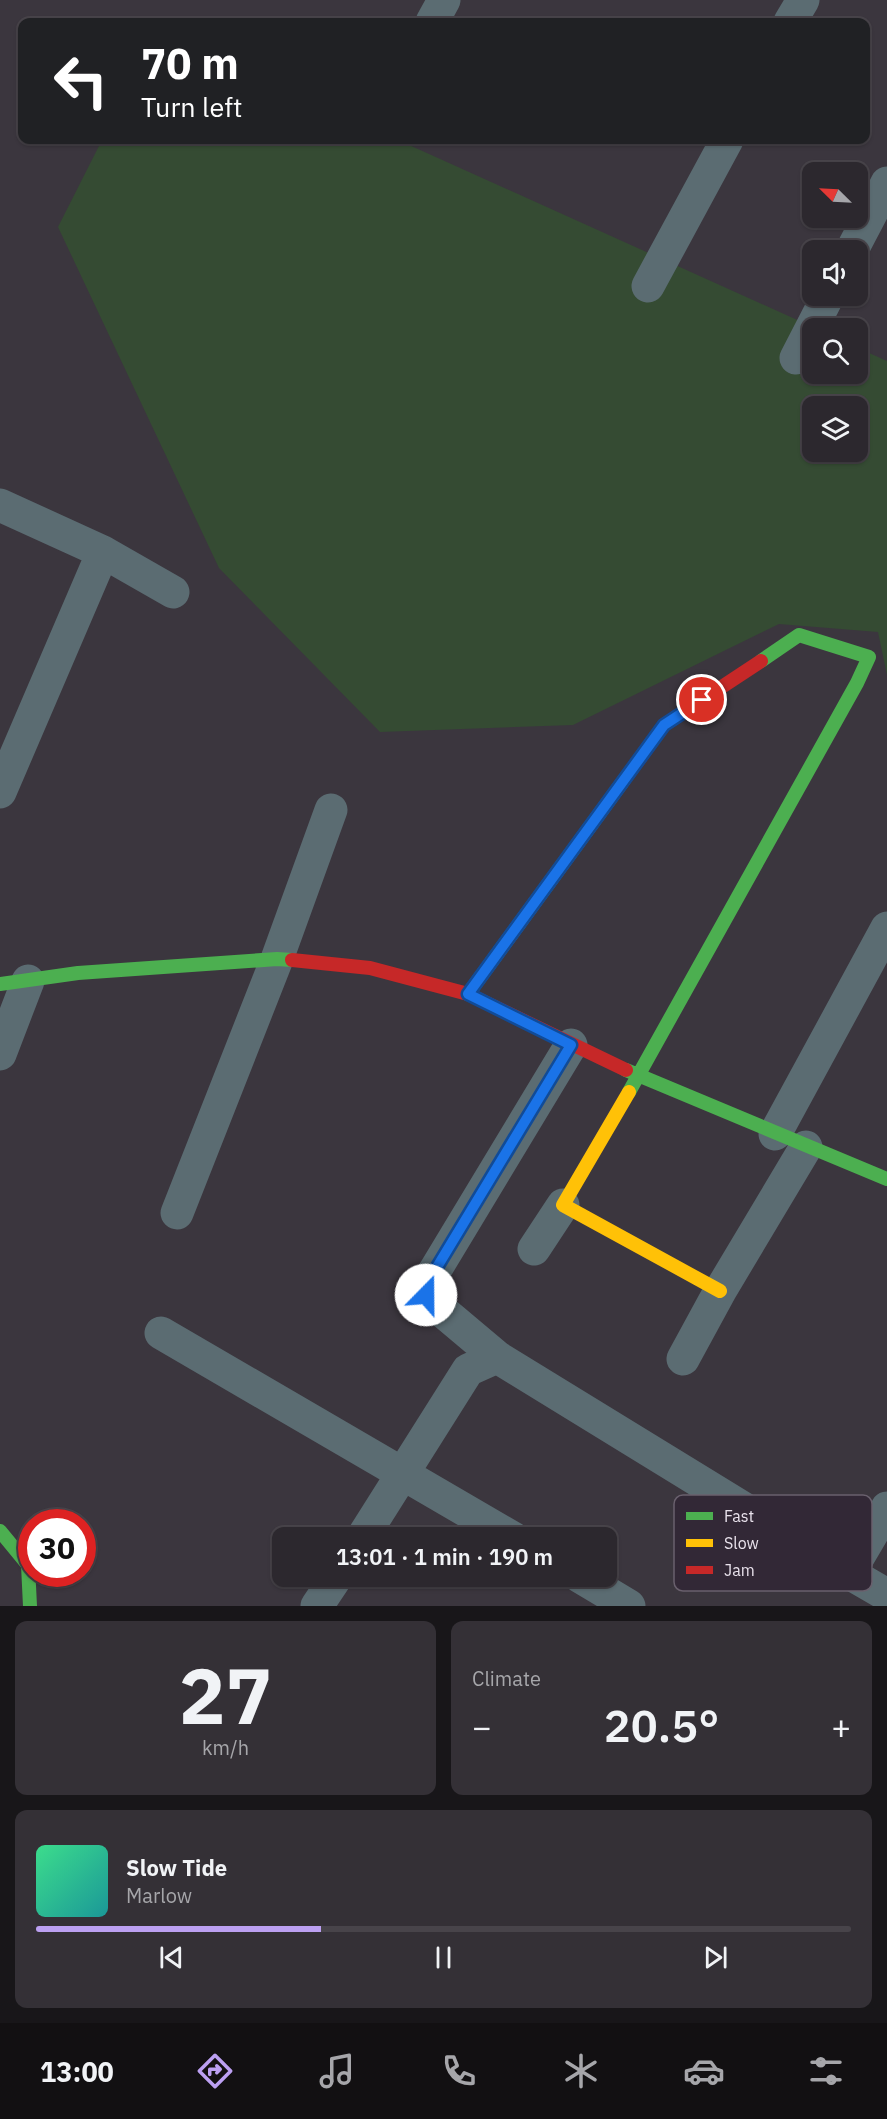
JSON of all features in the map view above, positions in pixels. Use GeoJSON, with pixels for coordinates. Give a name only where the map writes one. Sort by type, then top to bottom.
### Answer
{"type":"FeatureCollection","features":[{"type":"Feature","properties":{"kind":"street"},"geometry":{"type":"LineString","coordinates":[[434,18],[444,0]]}},
{"type":"Feature","properties":{"kind":"street"},"geometry":{"type":"LineString","coordinates":[[792,18],[803,0]]}},
{"type":"Feature","properties":{"kind":"street"},"geometry":{"type":"LineString","coordinates":[[648,286],[725,144]]}},
{"type":"Feature","properties":{"kind":"street"},"geometry":{"type":"LineString","coordinates":[[857,240],[887,183]]}},
{"type":"Feature","properties":{"kind":"street"},"geometry":{"type":"LineString","coordinates":[[796,358],[823,306]]}},
{"type":"Feature","properties":{"kind":"street"},"geometry":{"type":"LineString","coordinates":[[0,505],[103,552],[173,592]]}},
{"type":"Feature","properties":{"kind":"street"},"geometry":{"type":"LineString","coordinates":[[0,792],[103,552]]}},
{"type":"Feature","properties":{"kind":"street"},"geometry":{"type":"LineString","coordinates":[[468,994],[664,725],[799,635],[869,657],[857,683],[639,1076],[563,1205],[534,1249]]}},
{"type":"Feature","properties":{"kind":"street"},"geometry":{"type":"LineString","coordinates":[[177,1213],[277,959],[331,810]]}},
{"type":"Feature","properties":{"kind":"street"},"geometry":{"type":"LineString","coordinates":[[775,1134],[887,928]]}},
{"type":"Feature","properties":{"kind":"street"},"geometry":{"type":"LineString","coordinates":[[0,1054],[14,982],[78,973],[277,959],[369,968],[468,994],[639,1076],[887,1179]]}},
{"type":"Feature","properties":{"kind":"street"},"geometry":{"type":"LineString","coordinates":[[571,1045],[428,1282],[426,1295],[497,1357],[722,1495]]}},
{"type":"Feature","properties":{"kind":"street"},"geometry":{"type":"LineString","coordinates":[[683,1359],[720,1291],[807,1147]]}},
{"type":"Feature","properties":{"kind":"street"},"geometry":{"type":"LineString","coordinates":[[563,1205],[720,1291]]}},
{"type":"Feature","properties":{"kind":"street"},"geometry":{"type":"LineString","coordinates":[[161,1333],[494,1527]]}},
{"type":"Feature","properties":{"kind":"street"},"geometry":{"type":"LineString","coordinates":[[369,1527],[468,1370],[497,1357]]}},
{"type":"Feature","properties":{"kind":"street"},"geometry":{"type":"LineString","coordinates":[[872,1534],[887,1508]]}},
{"type":"Feature","properties":{"kind":"street"},"geometry":{"type":"LineString","coordinates":[[0,1531],[28,1565],[30,1606]]}},
{"type":"Feature","properties":{"kind":"street"},"geometry":{"type":"LineString","coordinates":[[872,1586],[887,1595]]}},
{"type":"Feature","properties":{"kind":"street"},"geometry":{"type":"LineString","coordinates":[[317,1606],[330,1587]]}},
{"type":"Feature","properties":{"kind":"street"},"geometry":{"type":"LineString","coordinates":[[597,1587],[629,1606]]}},
{"type":"Feature","properties":{"kind":"green space"},"geometry":{"type":"Polygon","coordinates":[[[100,144],[407,144],[802,322],[802,384],[868,384],[868,352],[887,361],[887,675],[878,632],[779,624],[573,725],[380,732],[219,568],[58,227],[100,144]]]}},
{"type":"Feature","properties":{"kind":"traffic: fast"},"geometry":{"type":"LineString","coordinates":[[629,1092],[857,683],[869,657],[799,635],[761,661]]}},
{"type":"Feature","properties":{"kind":"traffic: fast"},"geometry":{"type":"LineString","coordinates":[[0,984],[78,973],[277,959],[292,960]]}},
{"type":"Feature","properties":{"kind":"traffic: fast"},"geometry":{"type":"LineString","coordinates":[[626,1070],[887,1179]]}},
{"type":"Feature","properties":{"kind":"traffic: fast"},"geometry":{"type":"LineString","coordinates":[[0,1531],[28,1565],[30,1606]]}},
{"type":"Feature","properties":{"kind":"traffic: slow"},"geometry":{"type":"LineString","coordinates":[[468,994],[624,780]]}},
{"type":"Feature","properties":{"kind":"traffic: slow"},"geometry":{"type":"LineString","coordinates":[[629,1092],[563,1205],[720,1291]]}},
{"type":"Feature","properties":{"kind":"traffic: jam"},"geometry":{"type":"LineString","coordinates":[[624,780],[664,725],[761,661]]}},
{"type":"Feature","properties":{"kind":"traffic: jam"},"geometry":{"type":"LineString","coordinates":[[292,960],[370,968],[468,994],[626,1070]]}},
{"type":"Feature","properties":{"kind":"route"},"geometry":{"type":"LineString","coordinates":[[426,1295],[428,1282],[571,1045],[468,994],[664,725],[702,700]]}}]}
